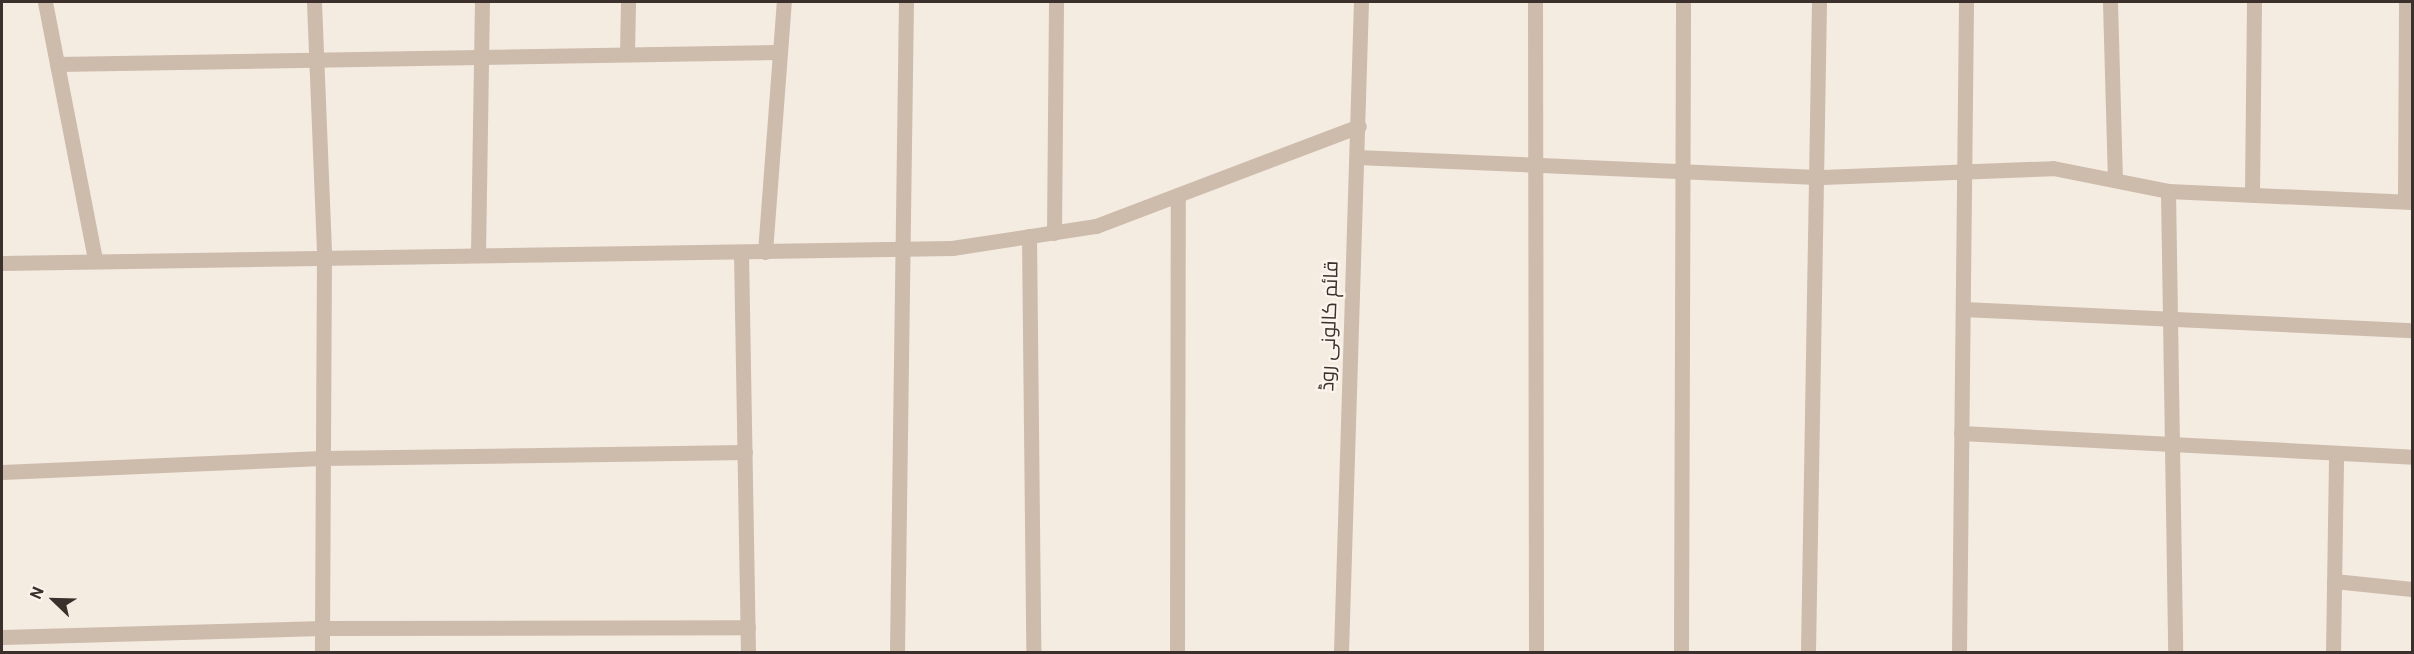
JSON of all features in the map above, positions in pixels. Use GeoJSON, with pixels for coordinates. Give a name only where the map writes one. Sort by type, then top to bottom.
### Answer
{"type":"FeatureCollection","features":[{"type":"Feature","properties":{"kind":"street"},"geometry":{"type":"LineString","coordinates":[[45,2],[95,260]]}},
{"type":"Feature","properties":{"kind":"street"},"geometry":{"type":"LineString","coordinates":[[314,2],[324,255],[322,652]]}},
{"type":"Feature","properties":{"kind":"street"},"geometry":{"type":"LineString","coordinates":[[478,254],[482,2]]}},
{"type":"Feature","properties":{"kind":"street"},"geometry":{"type":"LineString","coordinates":[[627,54],[628,2]]}},
{"type":"Feature","properties":{"kind":"street"},"geometry":{"type":"LineString","coordinates":[[765,252],[784,2]]}},
{"type":"Feature","properties":{"kind":"street"},"geometry":{"type":"LineString","coordinates":[[897,652],[900,249],[906,2]]}},
{"type":"Feature","properties":{"kind":"street"},"geometry":{"type":"LineString","coordinates":[[1054,233],[1056,2]]}},
{"type":"Feature","properties":{"kind":"street","name":"قائم کالونی روڈ"},"geometry":{"type":"LineString","coordinates":[[1341,652],[1359,126],[1361,2]]}},
{"type":"Feature","properties":{"kind":"street"},"geometry":{"type":"LineString","coordinates":[[1535,2],[1536,652]]}},
{"type":"Feature","properties":{"kind":"street"},"geometry":{"type":"LineString","coordinates":[[1680,652],[1683,2]]}},
{"type":"Feature","properties":{"kind":"street"},"geometry":{"type":"LineString","coordinates":[[1808,652],[1819,2]]}},
{"type":"Feature","properties":{"kind":"street"},"geometry":{"type":"LineString","coordinates":[[1959,652],[1966,2]]}},
{"type":"Feature","properties":{"kind":"street"},"geometry":{"type":"LineString","coordinates":[[2110,2],[2115,180]]}},
{"type":"Feature","properties":{"kind":"street"},"geometry":{"type":"LineString","coordinates":[[2252,195],[2254,2]]}},
{"type":"Feature","properties":{"kind":"street"},"geometry":{"type":"LineString","coordinates":[[1357,157],[1816,177],[2053,168],[2168,191],[2409,202],[2406,2]]}},
{"type":"Feature","properties":{"kind":"street"},"geometry":{"type":"LineString","coordinates":[[57,64],[780,52]]}},
{"type":"Feature","properties":{"kind":"street"},"geometry":{"type":"LineString","coordinates":[[2,263],[324,255],[765,252],[952,248],[1096,226],[1359,126]]}},
{"type":"Feature","properties":{"kind":"street"},"geometry":{"type":"LineString","coordinates":[[2168,191],[2175,652]]}},
{"type":"Feature","properties":{"kind":"street"},"geometry":{"type":"LineString","coordinates":[[1177,652],[1178,195]]}},
{"type":"Feature","properties":{"kind":"street"},"geometry":{"type":"LineString","coordinates":[[1029,237],[1033,652]]}},
{"type":"Feature","properties":{"kind":"street"},"geometry":{"type":"LineString","coordinates":[[741,252],[748,652]]}},
{"type":"Feature","properties":{"kind":"street"},"geometry":{"type":"LineString","coordinates":[[1963,309],[2412,330]]}},
{"type":"Feature","properties":{"kind":"street"},"geometry":{"type":"LineString","coordinates":[[1961,433],[2412,457]]}},
{"type":"Feature","properties":{"kind":"street"},"geometry":{"type":"LineString","coordinates":[[2,472],[322,458],[745,452]]}},
{"type":"Feature","properties":{"kind":"street"},"geometry":{"type":"LineString","coordinates":[[2333,652],[2336,453]]}},
{"type":"Feature","properties":{"kind":"street"},"geometry":{"type":"LineString","coordinates":[[2334,581],[2412,589]]}},
{"type":"Feature","properties":{"kind":"street"},"geometry":{"type":"LineString","coordinates":[[2,638],[322,628],[748,627]]}}]}
